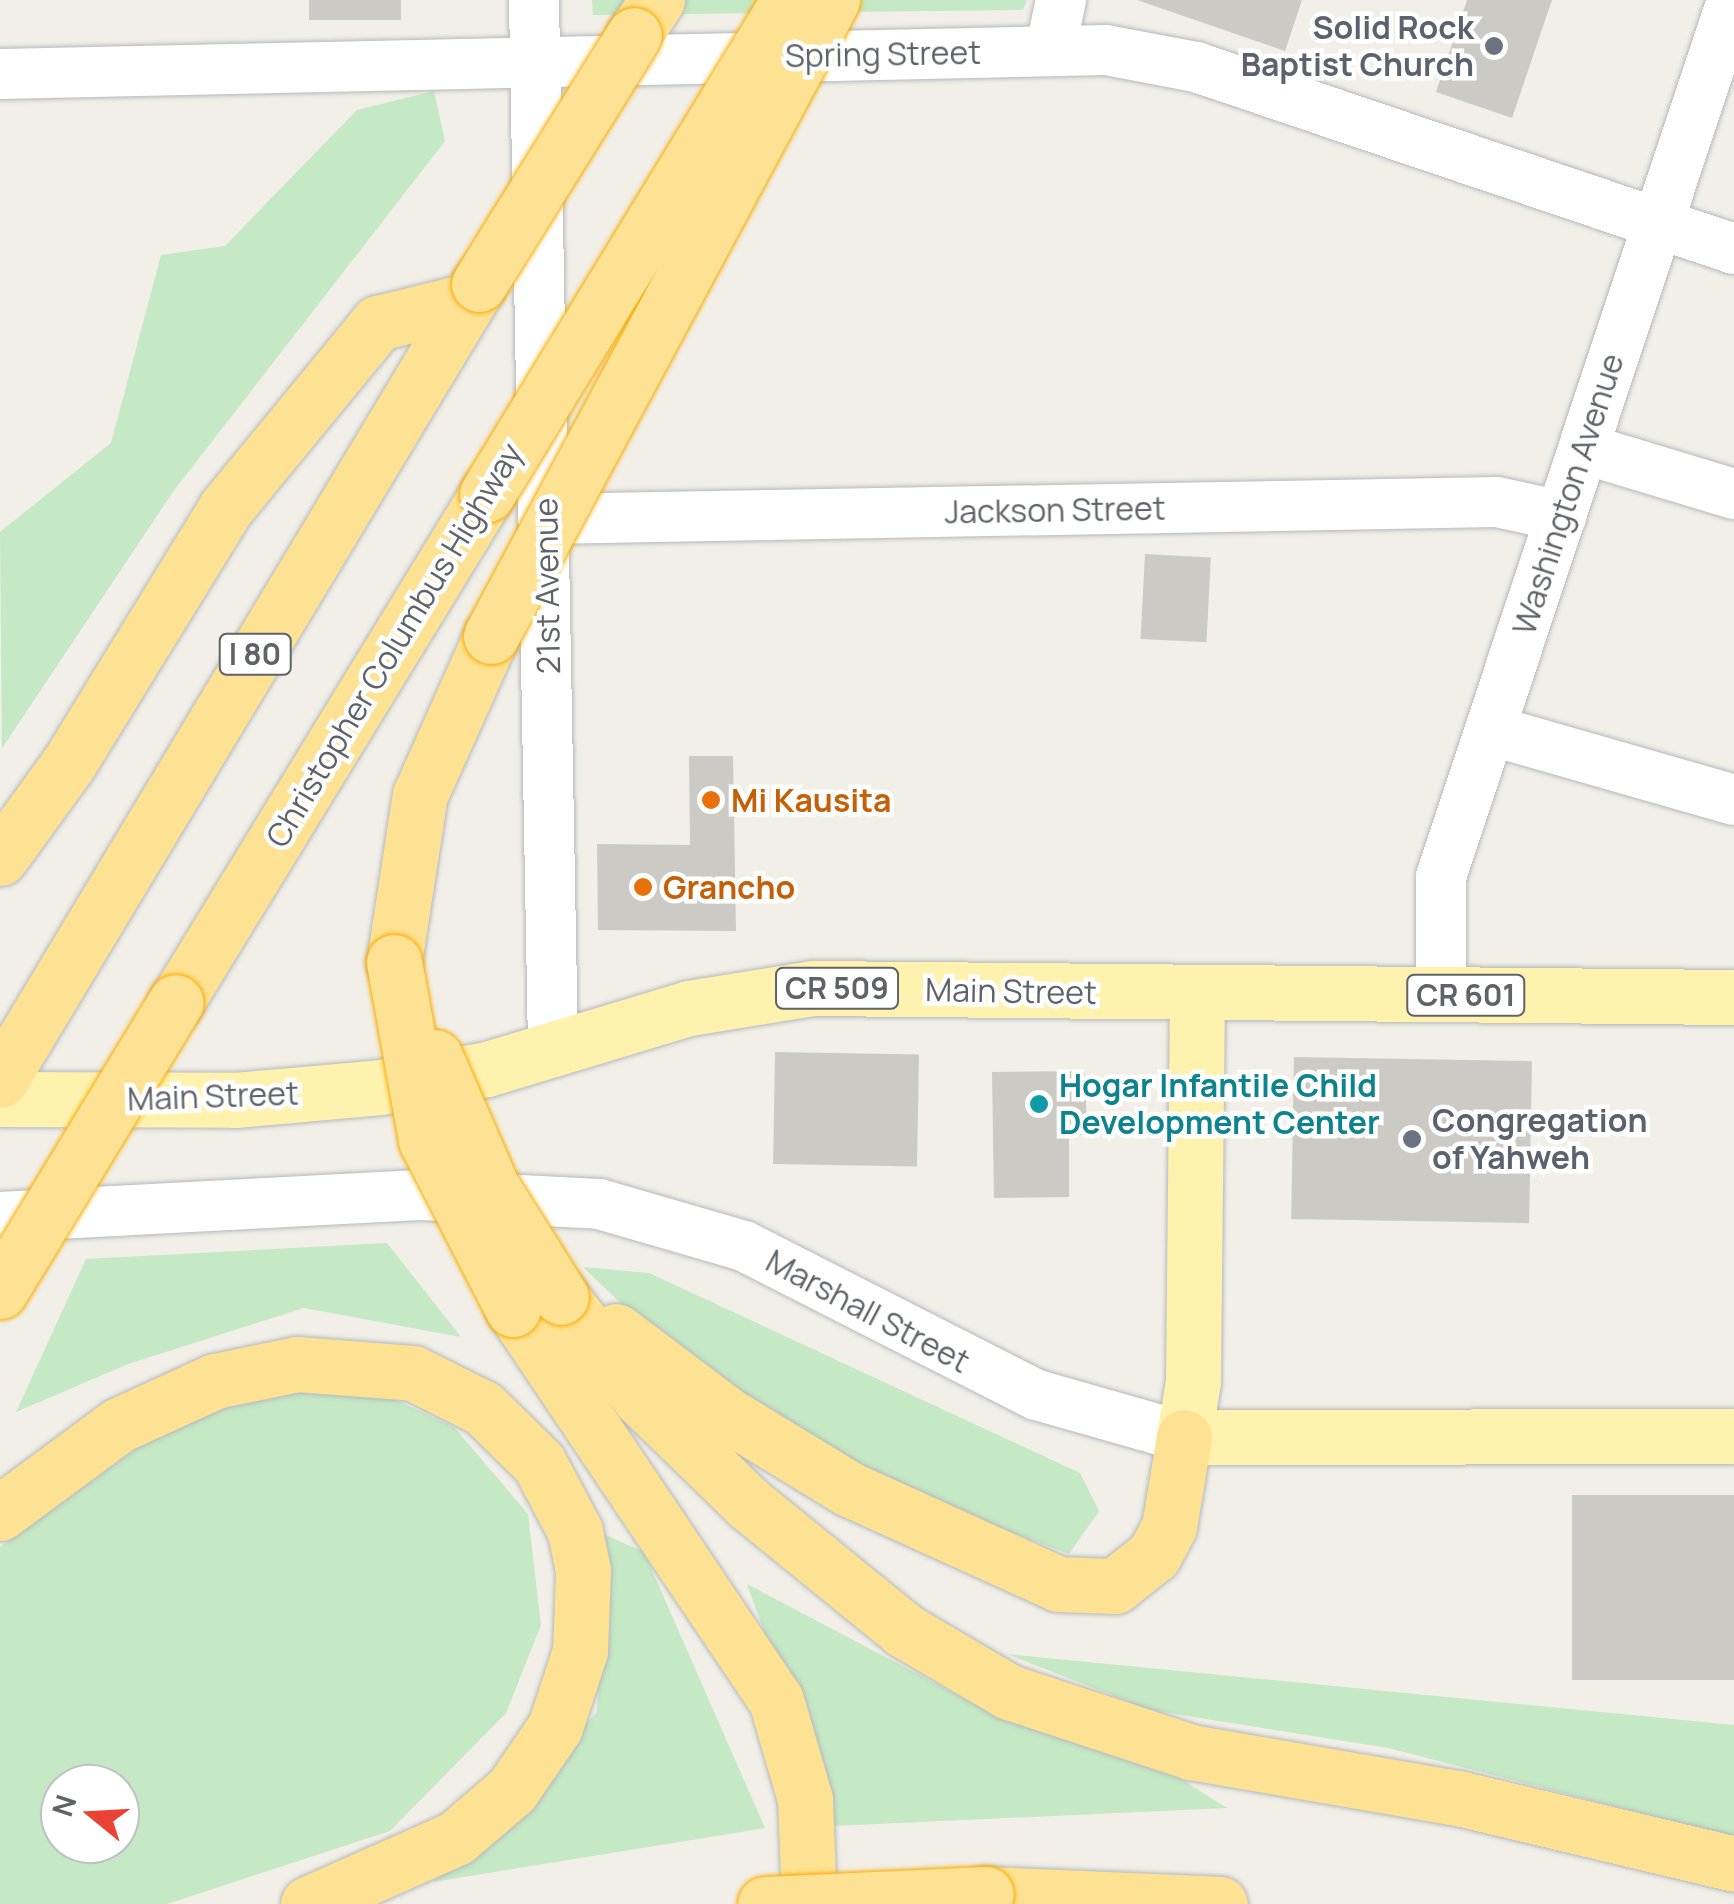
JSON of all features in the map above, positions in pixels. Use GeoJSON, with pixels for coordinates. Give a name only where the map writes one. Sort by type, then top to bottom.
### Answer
{"type":"FeatureCollection","features":[{"type":"Feature","properties":{"kind":"highway","name":"I 80"},"geometry":{"type":"LineString","coordinates":[[0,1080],[472,292],[656,0]]}},
{"type":"Feature","properties":{"kind":"highway","name":"Christopher Columbus Highway"},"geometry":{"type":"LineString","coordinates":[[0,1291],[789,0]]}},
{"type":"Feature","properties":{"kind":"highway"},"geometry":{"type":"LineString","coordinates":[[832,0],[491,636],[420,795],[402,962],[426,1140],[549,1300],[640,1398],[777,1528],[904,1632],[1009,1692],[1191,1752],[1458,1798],[1734,1864]]}},
{"type":"Feature","properties":{"kind":"highway"},"geometry":{"type":"LineString","coordinates":[[0,858],[69,763],[224,510],[378,323],[472,292]]}},
{"type":"Feature","properties":{"kind":"highway"},"geometry":{"type":"LineString","coordinates":[[402,962],[442,1078],[491,1186],[699,1575],[776,1700],[806,1799],[809,1904]]}},
{"type":"Feature","properties":{"kind":"highway"},"geometry":{"type":"LineString","coordinates":[[549,1300],[668,1372],[791,1455],[910,1522],[1058,1584],[1115,1586],[1154,1555],[1168,1527],[1184,1438]]}},
{"type":"Feature","properties":{"kind":"highway"},"geometry":{"type":"LineString","coordinates":[[0,1514],[75,1453],[171,1399],[256,1369],[297,1364],[413,1373],[483,1408],[539,1462],[575,1531],[583,1571],[580,1651],[555,1727],[512,1790],[456,1838],[308,1904]]}},
{"type":"Feature","properties":{"kind":"highway"},"geometry":{"type":"LineString","coordinates":[[765,1904],[986,1894],[1220,1904]]}},
{"type":"Feature","properties":{"kind":"main road","name":"Main Street"},"geometry":{"type":"LineString","coordinates":[[0,1099],[236,1100],[380,1087],[552,1051],[689,1008],[813,988],[1734,998]]}},
{"type":"Feature","properties":{"kind":"main road"},"geometry":{"type":"LineString","coordinates":[[1184,1438],[1194,1381],[1197,994]]}},
{"type":"Feature","properties":{"kind":"main road","name":"Marshall Street"},"geometry":{"type":"LineString","coordinates":[[1184,1438],[1734,1436]]}},
{"type":"Feature","properties":{"kind":"street","name":"21st Avenue"},"geometry":{"type":"LineString","coordinates":[[534,0],[546,519],[552,1051]]}},
{"type":"Feature","properties":{"kind":"street"},"geometry":{"type":"LineString","coordinates":[[1050,50],[1061,0]]}},
{"type":"Feature","properties":{"kind":"street","name":"Washington Avenue"},"geometry":{"type":"LineString","coordinates":[[1441,994],[1441,877],[1584,449],[1654,224],[1732,0]]}},
{"type":"Feature","properties":{"kind":"street","name":"Spring Street"},"geometry":{"type":"LineString","coordinates":[[0,74],[1106,50],[1196,66],[1734,250]]}},
{"type":"Feature","properties":{"kind":"street"},"geometry":{"type":"LineString","coordinates":[[1584,449],[1734,494]]}},
{"type":"Feature","properties":{"kind":"street","name":"Jackson Street"},"geometry":{"type":"LineString","coordinates":[[546,519],[1497,502],[1562,516]]}},
{"type":"Feature","properties":{"kind":"street"},"geometry":{"type":"LineString","coordinates":[[1490,730],[1734,800]]}},
{"type":"Feature","properties":{"kind":"street","name":"Marshall Street"},"geometry":{"type":"LineString","coordinates":[[0,1217],[423,1195],[599,1204],[718,1236],[992,1376],[1099,1417],[1184,1438]]}},
{"type":"Feature","properties":{"kind":"green space"},"geometry":{"type":"Polygon","coordinates":[[[592,0],[1027,0],[1023,10],[593,15],[592,0]]]}},
{"type":"Feature","properties":{"kind":"green space"},"geometry":{"type":"Polygon","coordinates":[[[434,91],[445,141],[172,493],[2,748],[0,532],[111,443],[161,255],[225,246],[357,110],[434,91]]]}},
{"type":"Feature","properties":{"kind":"green space"},"geometry":{"type":"Polygon","coordinates":[[[387,1243],[461,1337],[304,1308],[128,1364],[16,1412],[86,1259],[387,1243]]]}},
{"type":"Feature","properties":{"kind":"green space"},"geometry":{"type":"Polygon","coordinates":[[[583,1267],[649,1273],[1080,1473],[1099,1511],[1069,1554],[928,1501],[704,1383],[583,1267]]]}},
{"type":"Feature","properties":{"kind":"green space"},"geometry":{"type":"Polygon","coordinates":[[[340,1374],[454,1427],[528,1514],[541,1625],[506,1713],[390,1831],[167,1904],[0,1904],[0,1547],[190,1410],[340,1374]]]}},
{"type":"Feature","properties":{"kind":"green space"},"geometry":{"type":"Polygon","coordinates":[[[603,1534],[644,1552],[765,1828],[433,1882],[597,1712],[603,1534]]]}},
{"type":"Feature","properties":{"kind":"green space"},"geometry":{"type":"Polygon","coordinates":[[[747,1584],[1005,1720],[1181,1779],[1227,1808],[834,1826],[747,1584]]]}},
{"type":"Feature","properties":{"kind":"green space"},"geometry":{"type":"Polygon","coordinates":[[[1007,1654],[1734,1725],[1734,1837],[1388,1748],[1150,1710],[1007,1654]]]}},
{"type":"Feature","properties":{"kind":"building"},"geometry":{"type":"Polygon","coordinates":[[[309,0],[401,0],[401,20],[309,20],[309,0]]]}},
{"type":"Feature","properties":{"kind":"building"},"geometry":{"type":"Polygon","coordinates":[[[1137,0],[1302,0],[1285,51],[1137,0]]]}},
{"type":"Feature","properties":{"kind":"building","name":"Solid Rock Baptist Church"},"geometry":{"type":"Polygon","coordinates":[[[1467,0],[1552,0],[1512,118],[1436,92],[1467,0]]]}},
{"type":"Feature","properties":{"kind":"building"},"geometry":{"type":"Polygon","coordinates":[[[1145,554],[1211,557],[1206,642],[1141,639],[1145,554]]]}},
{"type":"Feature","properties":{"kind":"building"},"geometry":{"type":"Polygon","coordinates":[[[689,756],[733,756],[736,931],[598,930],[597,844],[690,845],[689,756]]]}},
{"type":"Feature","properties":{"kind":"building"},"geometry":{"type":"Polygon","coordinates":[[[775,1052],[919,1055],[917,1166],[773,1164],[775,1052]]]}},
{"type":"Feature","properties":{"kind":"building","name":"Congregation of Yahweh"},"geometry":{"type":"Polygon","coordinates":[[[1294,1057],[1532,1061],[1529,1223],[1291,1219],[1294,1057]]]}},
{"type":"Feature","properties":{"kind":"building","name":"Hogar Infantile Child Development Center"},"geometry":{"type":"Polygon","coordinates":[[[1085,1071],[1087,1135],[1069,1135],[1069,1197],[994,1198],[992,1072],[1085,1071]]]}},
{"type":"Feature","properties":{"kind":"building"},"geometry":{"type":"Polygon","coordinates":[[[1572,1495],[1734,1495],[1734,1680],[1572,1680],[1572,1495]]]}},
{"type":"Feature","properties":{"kind":"place","name":"Solid Rock Baptist Church"},"geometry":{"type":"Point","coordinates":[1494,46]}},
{"type":"Feature","properties":{"kind":"place","name":"Mi Kausita"},"geometry":{"type":"Point","coordinates":[711,800]}},
{"type":"Feature","properties":{"kind":"place","name":"Grancho"},"geometry":{"type":"Point","coordinates":[643,887]}},
{"type":"Feature","properties":{"kind":"place","name":"Hogar Infantile Child Development Center"},"geometry":{"type":"Point","coordinates":[1039,1104]}},
{"type":"Feature","properties":{"kind":"place","name":"Congregation of Yahweh"},"geometry":{"type":"Point","coordinates":[1412,1139]}}]}
